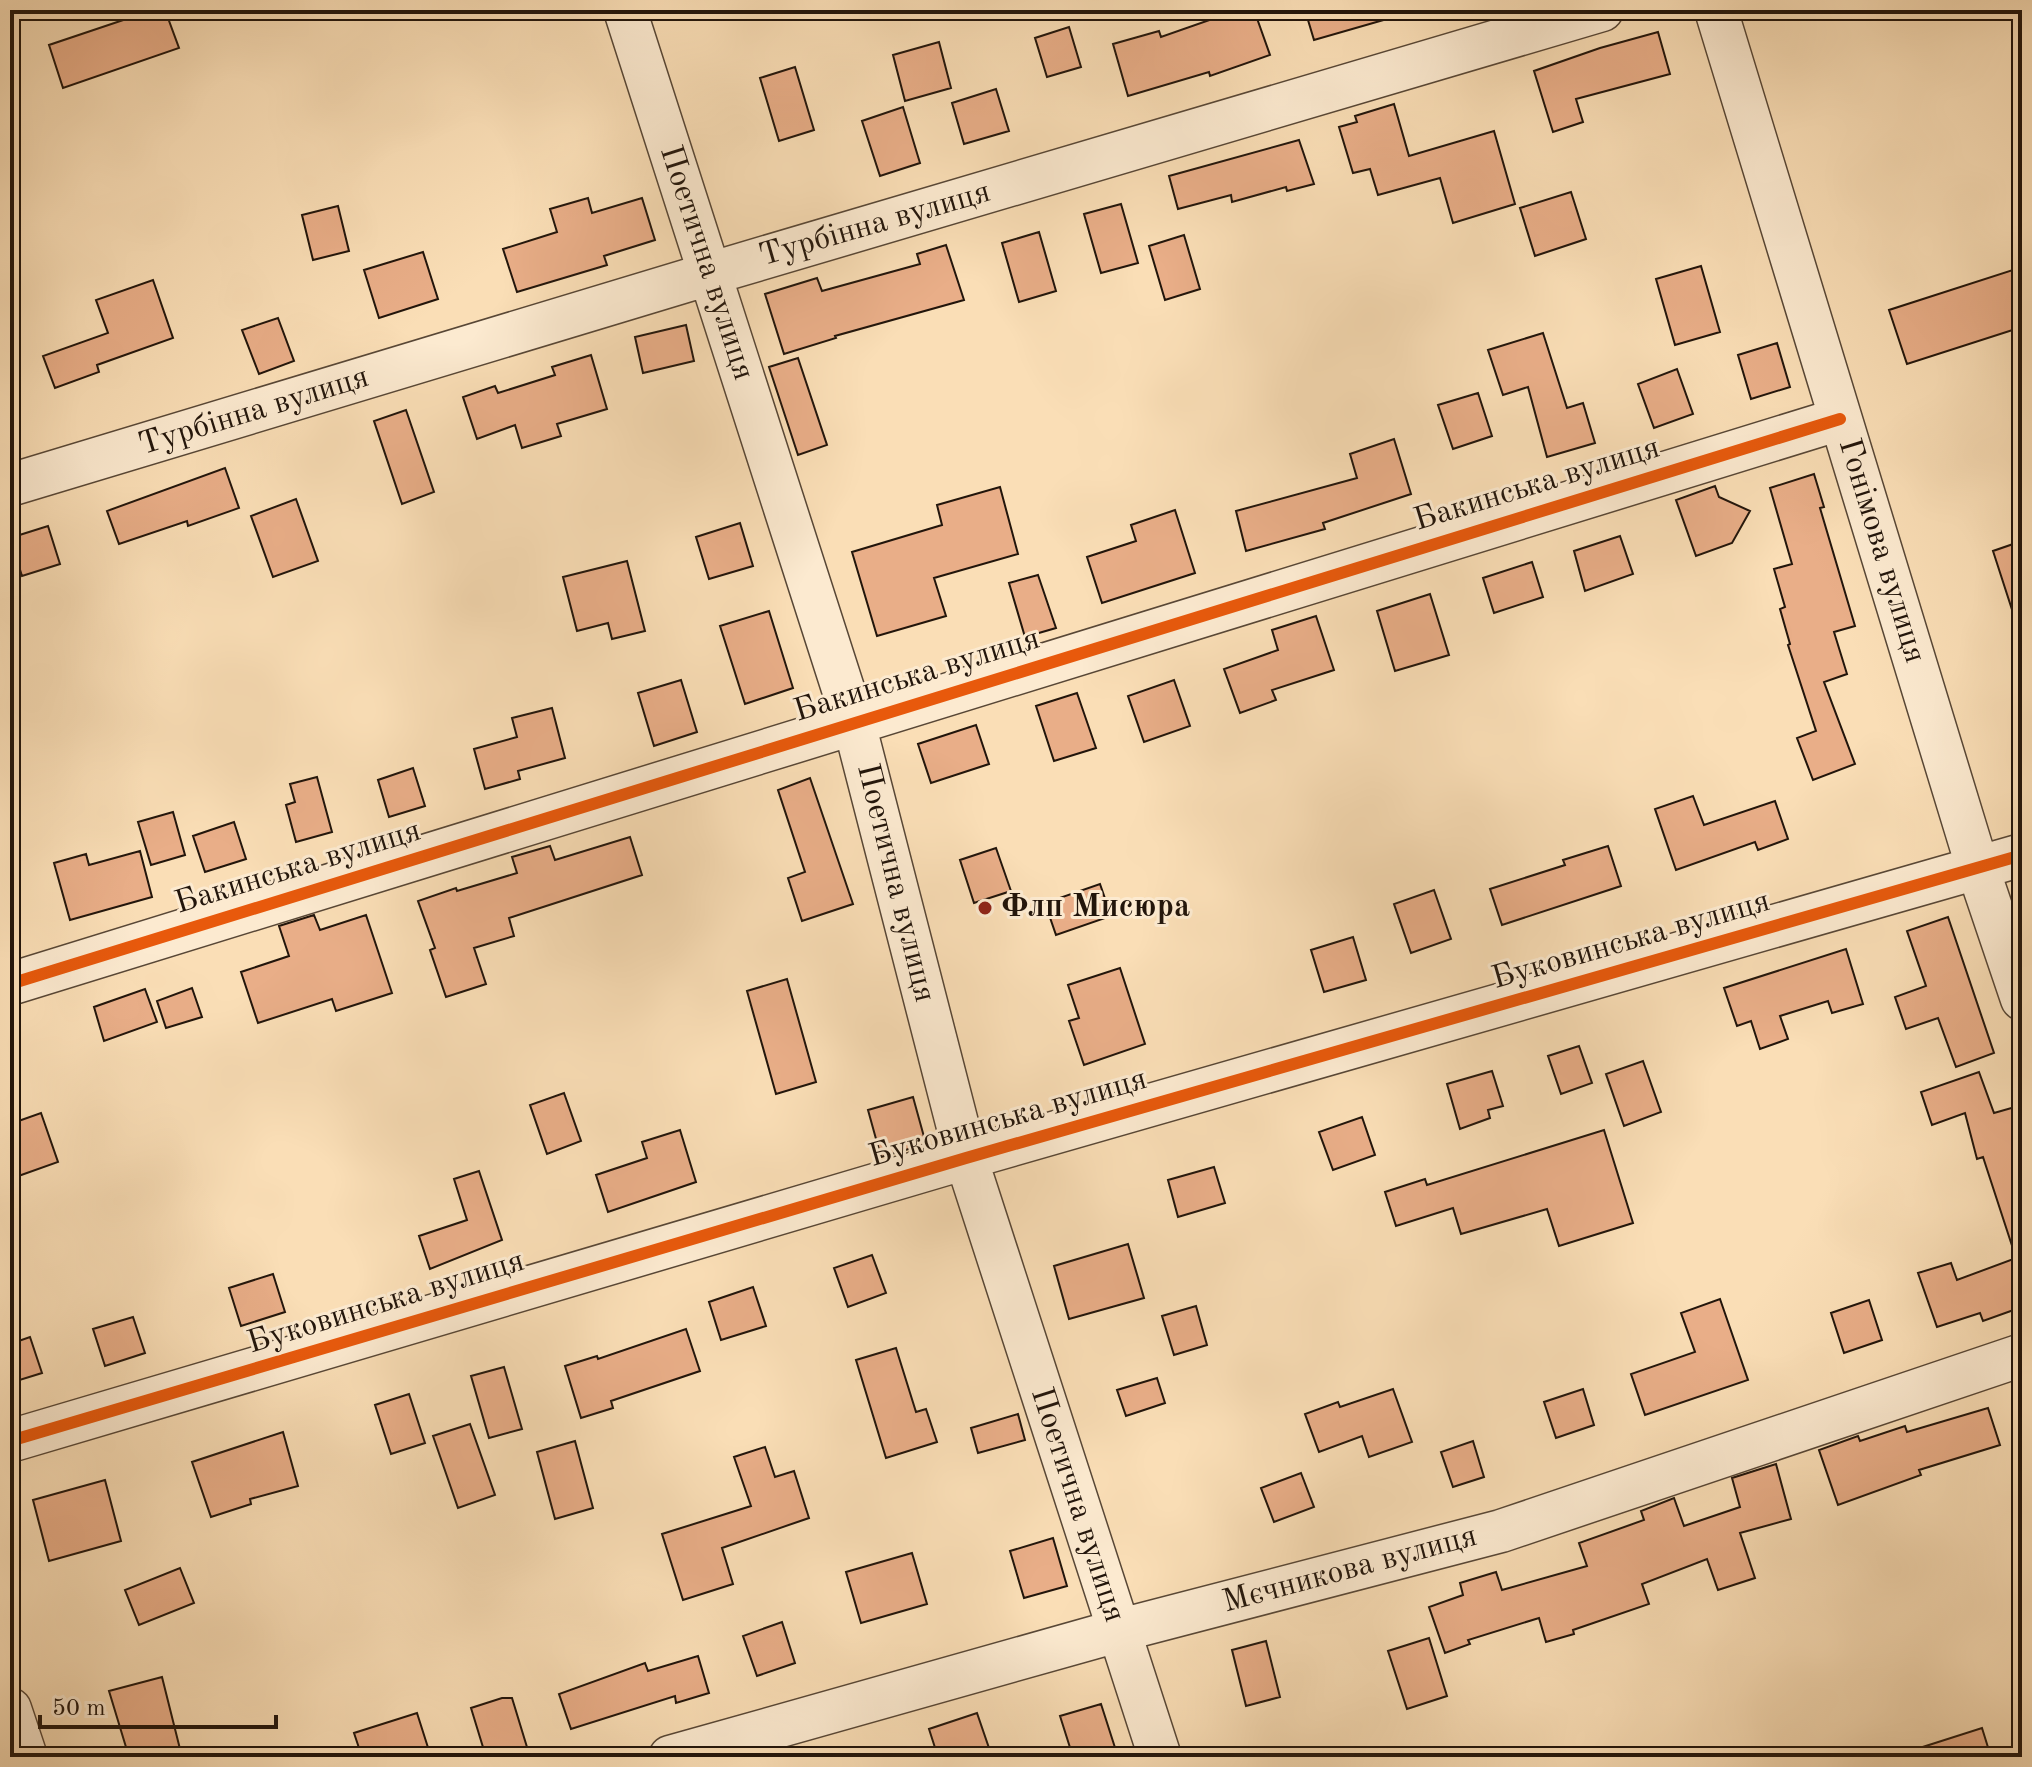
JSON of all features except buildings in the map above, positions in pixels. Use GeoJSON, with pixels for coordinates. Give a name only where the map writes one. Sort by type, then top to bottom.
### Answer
{"type":"FeatureCollection","features":[{"type":"Feature","properties":{"kind":"street","name":"Поетична вулиця"},"geometry":{"type":"LineString","coordinates":[[625,10],[854,723],[966,1158],[1160,1757]]}},
{"type":"Feature","properties":{"kind":"street","name":"Турбінна вулиця"},"geometry":{"type":"LineString","coordinates":[[10,485],[1602,10]]}},
{"type":"Feature","properties":{"kind":"street","name":"Гонімова вулиця"},"geometry":{"type":"LineString","coordinates":[[1716,10],[1978,869],[2022,999]]}},
{"type":"Feature","properties":{"kind":"street","name":"Бакинська вулиця"},"geometry":{"type":"LineString","coordinates":[[10,984],[1840,419]]}},
{"type":"Feature","properties":{"kind":"street","name":"Буковинська вулиця"},"geometry":{"type":"LineString","coordinates":[[10,1441],[966,1158],[2022,855]]}},
{"type":"Feature","properties":{"kind":"street","name":"Мєчникова вулиця"},"geometry":{"type":"LineString","coordinates":[[670,1757],[1117,1631],[1501,1531],[2022,1355]]}},
{"type":"Feature","properties":{"kind":"street"},"geometry":{"type":"LineString","coordinates":[[10,1709],[26,1757]]}},
{"type":"Feature","properties":{"kind":"cycle path"},"geometry":{"type":"LineString","coordinates":[[10,984],[1840,419]]}},
{"type":"Feature","properties":{"kind":"cycle path"},"geometry":{"type":"LineString","coordinates":[[10,1441],[966,1158],[2022,855]]}},
{"type":"Feature","properties":{"kind":"place","name":"Флп Мисюра"},"geometry":{"type":"Point","coordinates":[985,908]}}]}
